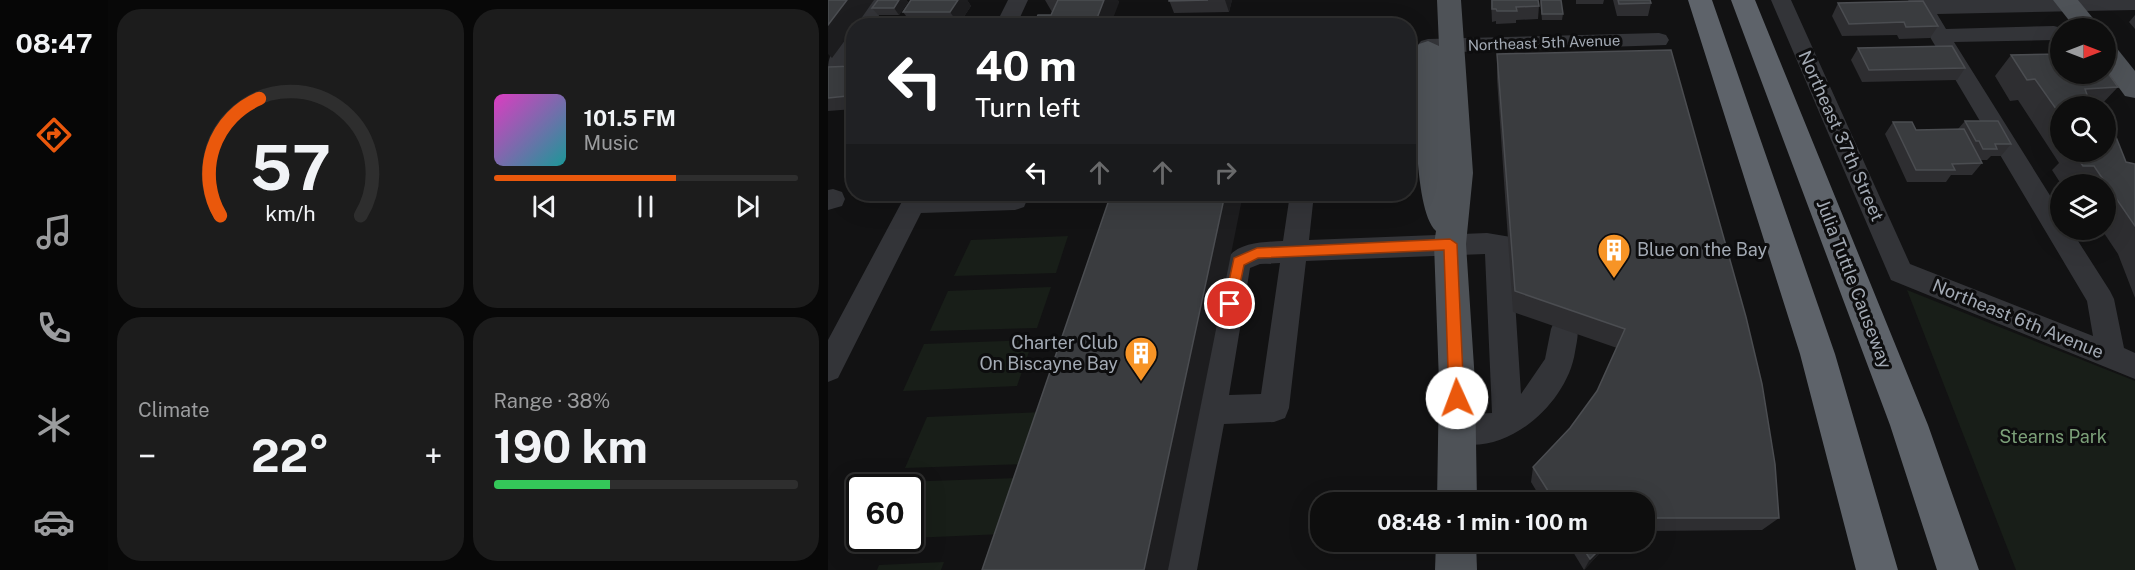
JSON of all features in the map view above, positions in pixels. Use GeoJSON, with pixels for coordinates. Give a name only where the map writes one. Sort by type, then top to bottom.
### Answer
{"type":"FeatureCollection","features":[{"type":"Feature","properties":{"kind":"highway"},"geometry":{"type":"LineString","coordinates":[[1700,0],[1815,344],[1877,570]]}},
{"type":"Feature","properties":{"kind":"highway","name":"Julia Tuttle Causeway"},"geometry":{"type":"LineString","coordinates":[[1743,0],[1909,425],[1958,570]]}},
{"type":"Feature","properties":{"kind":"main road"},"geometry":{"type":"LineString","coordinates":[[1428,0],[1439,46]]}},
{"type":"Feature","properties":{"kind":"main road"},"geometry":{"type":"LineString","coordinates":[[1449,0],[1439,46],[1433,176],[1450,244],[1458,430],[1457,492]]}},
{"type":"Feature","properties":{"kind":"main road"},"geometry":{"type":"LineString","coordinates":[[2068,3],[2080,18]]}},
{"type":"Feature","properties":{"kind":"main road"},"geometry":{"type":"LineString","coordinates":[[2116,65],[2135,89]]}},
{"type":"Feature","properties":{"kind":"main road"},"geometry":{"type":"LineString","coordinates":[[1456,552],[1456,570]]}},
{"type":"Feature","properties":{"kind":"street"},"geometry":{"type":"LineString","coordinates":[[867,18],[879,0]]}},
{"type":"Feature","properties":{"kind":"street"},"geometry":{"type":"LineString","coordinates":[[1009,18],[1018,0]]}},
{"type":"Feature","properties":{"kind":"street","name":"Northeast 37th Street"},"geometry":{"type":"LineString","coordinates":[[1781,0],[1900,272]]}},
{"type":"Feature","properties":{"kind":"street"},"geometry":{"type":"LineString","coordinates":[[1921,4],[1982,7],[2068,3],[2135,4]]}},
{"type":"Feature","properties":{"kind":"street"},"geometry":{"type":"LineString","coordinates":[[1921,4],[2100,299],[2123,361]]}},
{"type":"Feature","properties":{"kind":"street"},"geometry":{"type":"LineString","coordinates":[[1982,7],[2000,34]]}},
{"type":"Feature","properties":{"kind":"street"},"geometry":{"type":"LineString","coordinates":[[1941,36],[2050,33]]}},
{"type":"Feature","properties":{"kind":"street","name":"Northeast 5th Avenue"},"geometry":{"type":"LineString","coordinates":[[1439,46],[1659,40]]}},
{"type":"Feature","properties":{"kind":"street"},"geometry":{"type":"LineString","coordinates":[[836,62],[846,48]]}},
{"type":"Feature","properties":{"kind":"street"},"geometry":{"type":"LineString","coordinates":[[828,369],[915,201]]}},
{"type":"Feature","properties":{"kind":"street"},"geometry":{"type":"LineString","coordinates":[[1211,410],[1274,408],[1301,201]]}},
{"type":"Feature","properties":{"kind":"street"},"geometry":{"type":"LineString","coordinates":[[1180,570],[1238,262],[1257,253],[1450,244],[1503,245],[1508,421]]}},
{"type":"Feature","properties":{"kind":"street","name":"Northeast 6th Avenue"},"geometry":{"type":"LineString","coordinates":[[1900,272],[2123,361]]}},
{"type":"Feature","properties":{"kind":"street"},"geometry":{"type":"LineString","coordinates":[[1458,430],[1496,428],[1534,402],[1559,363],[1565,329]]}},
{"type":"Feature","properties":{"kind":"green space"},"geometry":{"type":"Polygon","coordinates":[[[1068,236],[1056,273],[954,276],[971,240],[1068,236]]]}},
{"type":"Feature","properties":{"kind":"green space"},"geometry":{"type":"Polygon","coordinates":[[[1051,287],[1037,328],[930,331],[948,291],[1051,287]]]}},
{"type":"Feature","properties":{"kind":"green space","name":"Stearns Park"},"geometry":{"type":"Polygon","coordinates":[[[1907,290],[2135,381],[2135,570],[2016,570],[1907,290]]]}},
{"type":"Feature","properties":{"kind":"green space"},"geometry":{"type":"Polygon","coordinates":[[[1033,340],[1017,386],[903,391],[924,344],[1033,340]]]}},
{"type":"Feature","properties":{"kind":"green space"},"geometry":{"type":"Polygon","coordinates":[[[1042,412],[1025,464],[905,468],[927,417],[1042,412]]]}},
{"type":"Feature","properties":{"kind":"green space"},"geometry":{"type":"Polygon","coordinates":[[[1021,478],[1003,534],[924,537],[924,481],[1021,478]]]}},
{"type":"Feature","properties":{"kind":"green space"},"geometry":{"type":"Polygon","coordinates":[[[944,562],[941,570],[877,570],[879,565],[944,562]]]}},
{"type":"Feature","properties":{"kind":"building"},"geometry":{"type":"Polygon","coordinates":[[[828,0],[847,0],[828,25],[828,0]]]}},
{"type":"Feature","properties":{"kind":"building"},"geometry":{"type":"Polygon","coordinates":[[[878,0],[899,0],[894,8],[872,8],[878,0]]]}},
{"type":"Feature","properties":{"kind":"building"},"geometry":{"type":"Polygon","coordinates":[[[911,0],[958,0],[950,12],[903,12],[911,0]]]}},
{"type":"Feature","properties":{"kind":"building"},"geometry":{"type":"Polygon","coordinates":[[[1058,0],[1104,0],[1097,18],[1037,18],[1038,15],[1051,15],[1058,0]]]}},
{"type":"Feature","properties":{"kind":"building"},"geometry":{"type":"Polygon","coordinates":[[[1492,0],[1538,0],[1539,6],[1516,7],[1517,11],[1497,11],[1492,9],[1492,0]]]}},
{"type":"Feature","properties":{"kind":"building"},"geometry":{"type":"Polygon","coordinates":[[[1541,0],[1561,0],[1563,14],[1542,14],[1541,0]]]}},
{"type":"Feature","properties":{"kind":"building"},"geometry":{"type":"Polygon","coordinates":[[[1618,0],[1650,0],[1651,3],[1619,4],[1618,0]]]}},
{"type":"Feature","properties":{"kind":"building"},"geometry":{"type":"Polygon","coordinates":[[[1923,1],[1938,26],[1906,27],[1904,22],[1849,24],[1838,3],[1923,1]]]}},
{"type":"Feature","properties":{"kind":"building"},"geometry":{"type":"Polygon","coordinates":[[[1952,46],[1965,68],[1869,70],[1858,48],[1952,46]]]}},
{"type":"Feature","properties":{"kind":"building","name":"Blue on the Bay"},"geometry":{"type":"Polygon","coordinates":[[[1671,50],[1746,317],[1762,384],[1775,464],[1779,518],[1655,518],[1655,492],[1549,492],[1533,467],[1570,428],[1597,391],[1625,329],[1515,291],[1497,54],[1671,50]]]}},
{"type":"Feature","properties":{"kind":"building"},"geometry":{"type":"Polygon","coordinates":[[[2050,54],[2050,84],[2116,84],[2118,87],[2085,89],[2087,96],[2050,96],[2050,100],[2035,79],[2027,80],[2011,55],[2050,54]]]}},
{"type":"Feature","properties":{"kind":"building"},"geometry":{"type":"Polygon","coordinates":[[[846,66],[846,96],[828,98],[828,67],[846,66]]]}},
{"type":"Feature","properties":{"kind":"building"},"geometry":{"type":"Polygon","coordinates":[[[1965,121],[1998,121],[2011,144],[1995,144],[1997,149],[1983,149],[1965,121]]]}},
{"type":"Feature","properties":{"kind":"building"},"geometry":{"type":"Polygon","coordinates":[[[1893,122],[1912,122],[1916,130],[1964,129],[1982,163],[1952,164],[1955,170],[1916,170],[1893,122]]]}},
{"type":"Feature","properties":{"kind":"building"},"geometry":{"type":"Polygon","coordinates":[[[2116,137],[2126,162],[2135,164],[2135,226],[2116,198],[2116,174],[2099,174],[2094,166],[2083,166],[2080,162],[2116,162],[2116,137]]]}},
{"type":"Feature","properties":{"kind":"building","name":"Charter Club On Biscayne Bay"},"geometry":{"type":"Polygon","coordinates":[[[1109,201],[1223,201],[1144,570],[982,570],[1109,201]]]}},
{"type":"Feature","properties":{"kind":"building"},"geometry":{"type":"Polygon","coordinates":[[[1585,552],[1597,552],[1590,559],[1585,552]]]}},
{"type":"Feature","properties":{"kind":"place","name":"Blue on the Bay"},"geometry":{"type":"Point","coordinates":[1614,279]}},
{"type":"Feature","properties":{"kind":"place","name":"Charter Club On Biscayne Bay"},"geometry":{"type":"Point","coordinates":[1141,382]}},
{"type":"Feature","properties":{"kind":"route"},"geometry":{"type":"LineString","coordinates":[[1230,304],[1238,262],[1257,253],[1450,244],[1457,398]]}}]}
